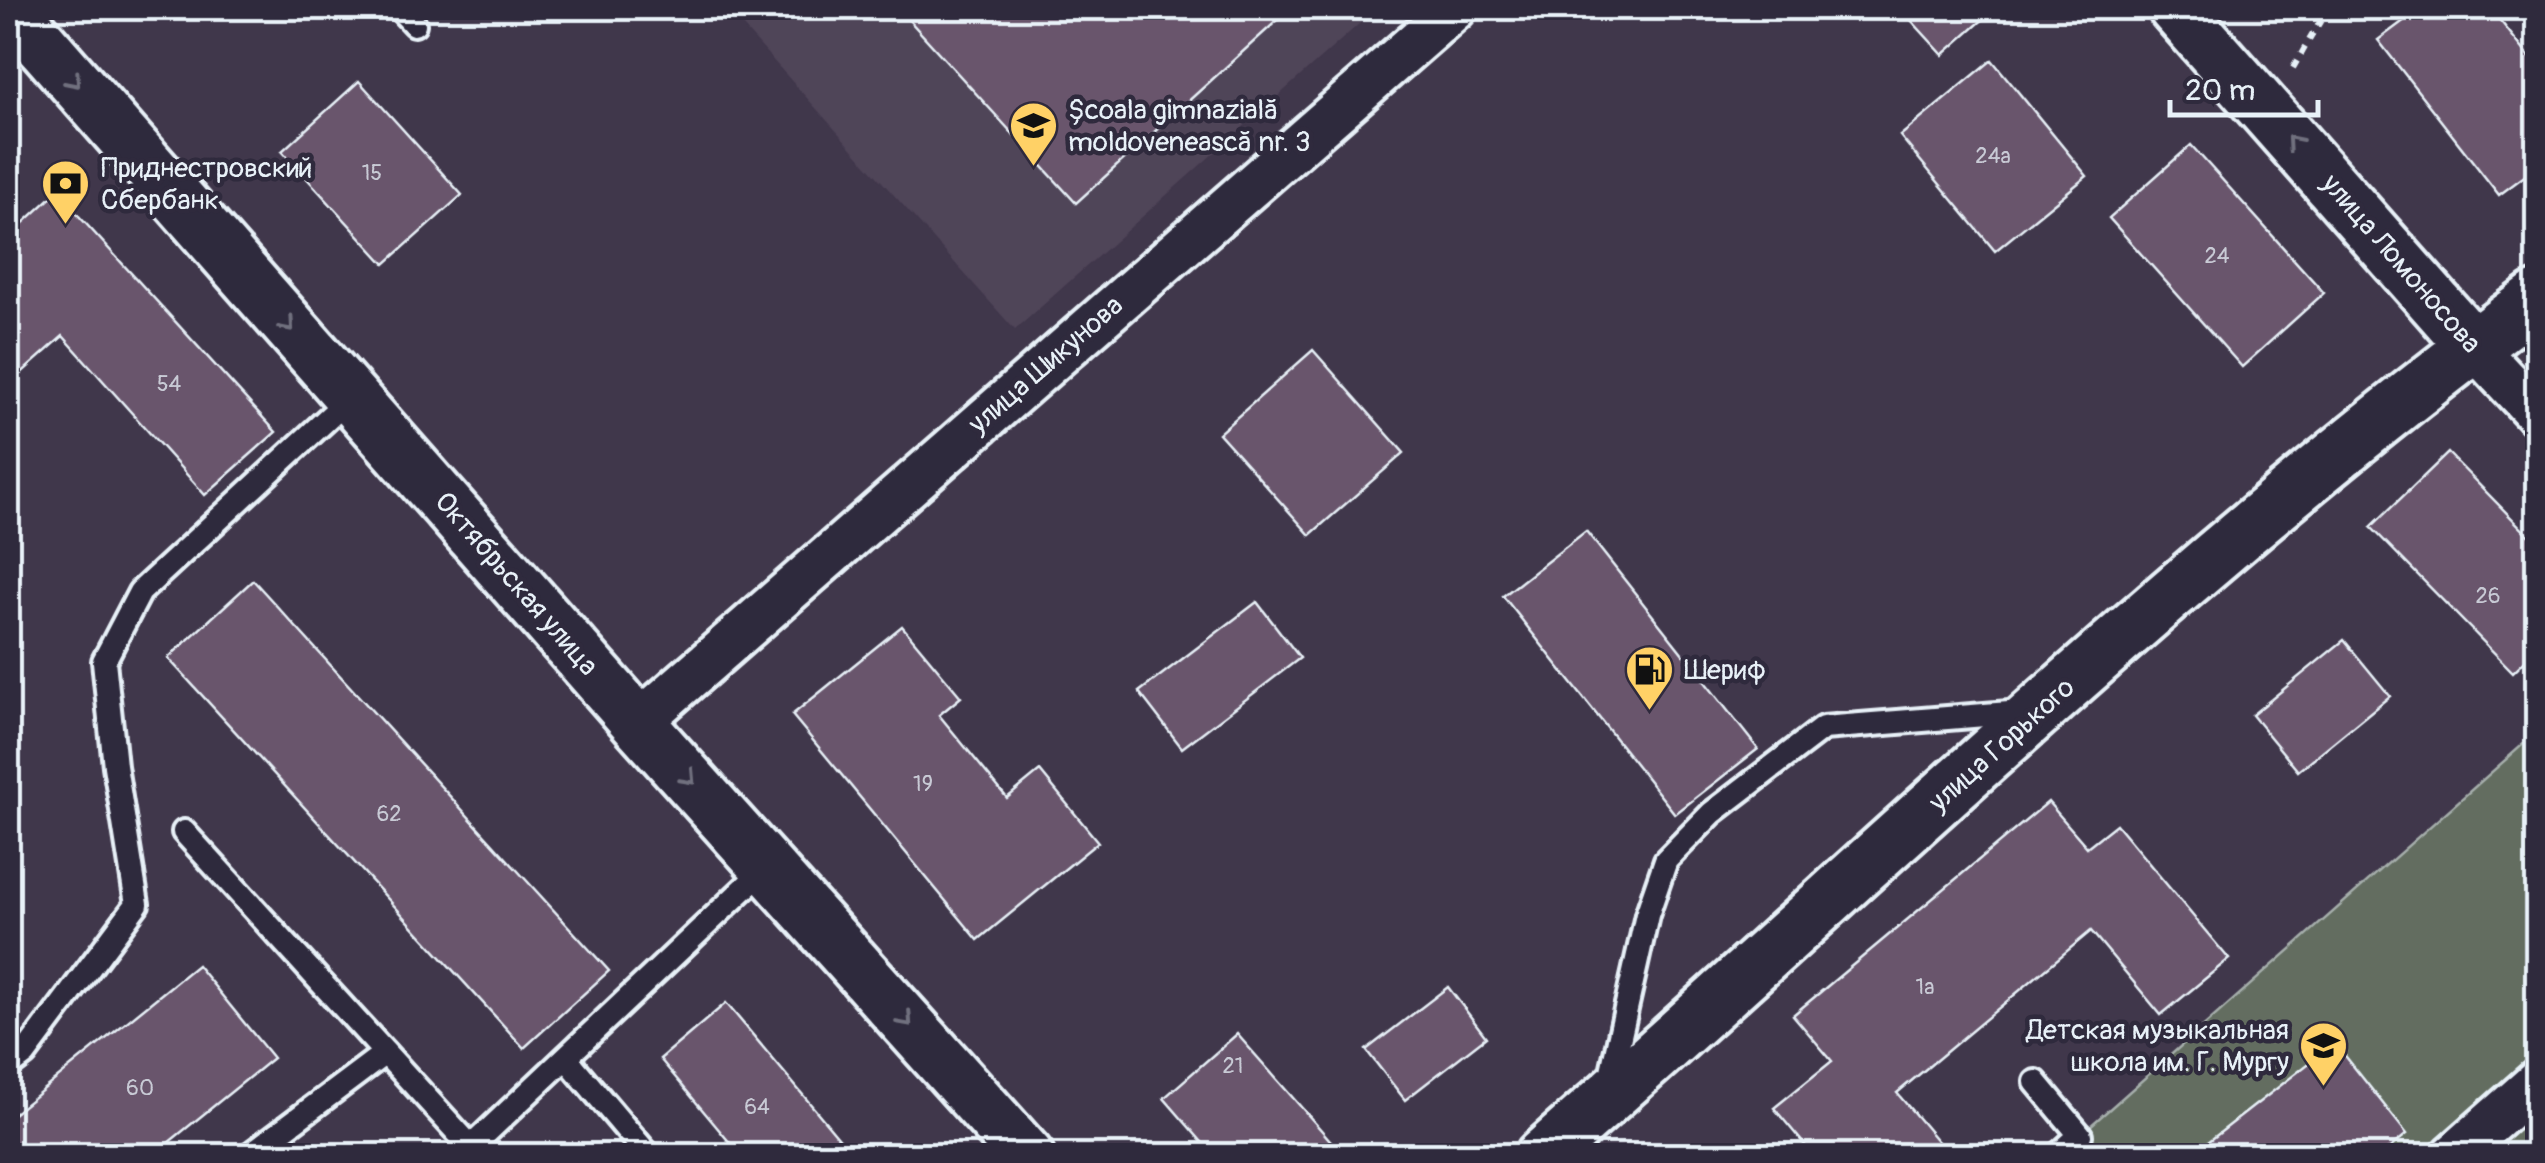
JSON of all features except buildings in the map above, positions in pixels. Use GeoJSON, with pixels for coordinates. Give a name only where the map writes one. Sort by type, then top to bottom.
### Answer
{"type":"FeatureCollection","features":[{"type":"Feature","properties":{"kind":"street","name":"Октябрьская улица"},"geometry":{"type":"LineString","coordinates":[[10,8],[638,723],[1027,1156]]}},
{"type":"Feature","properties":{"kind":"street","name":"улица Шикунова"},"geometry":{"type":"LineString","coordinates":[[638,723],[1455,8]]}},
{"type":"Feature","properties":{"kind":"street","name":"улица Ломоносова"},"geometry":{"type":"LineString","coordinates":[[2175,8],[2538,415]]}},
{"type":"Feature","properties":{"kind":"street","name":"улица Горького"},"geometry":{"type":"LineString","coordinates":[[1542,1156],[2040,710],[2364,431],[2538,298]]}},
{"type":"Feature","properties":{"kind":"street"},"geometry":{"type":"LineString","coordinates":[[2453,1156],[2538,1080]]}},
{"type":"Feature","properties":{"kind":"lane"},"geometry":{"type":"LineString","coordinates":[[8,1067],[25,1054],[137,904],[114,766],[104,661],[140,592],[352,397]]}},
{"type":"Feature","properties":{"kind":"lane"},"geometry":{"type":"LineString","coordinates":[[1605,1100],[1647,915],[1666,860],[1712,813],[1823,728],[2040,710]]}},
{"type":"Feature","properties":{"kind":"lane"},"geometry":{"type":"LineString","coordinates":[[184,832],[471,1146],[567,1060],[768,866]]}},
{"type":"Feature","properties":{"kind":"lane"},"geometry":{"type":"LineString","coordinates":[[248,1156],[385,1053]]}},
{"type":"Feature","properties":{"kind":"lane"},"geometry":{"type":"LineString","coordinates":[[567,1060],[649,1156]]}},
{"type":"Feature","properties":{"kind":"lane"},"geometry":{"type":"LineString","coordinates":[[2036,1082],[2080,1135],[2057,1156]]}},
{"type":"Feature","properties":{"kind":"path"},"geometry":{"type":"LineString","coordinates":[[2267,112],[2328,8]]}},
{"type":"Feature","properties":{"kind":"shaded area","name":"Școala gimnazială moldovenească nr. 3"},"geometry":{"type":"Polygon","coordinates":[[[726,8],[1377,8],[1015,330],[726,8]]]}},
{"type":"Feature","properties":{"kind":"green space"},"geometry":{"type":"Polygon","coordinates":[[[2537,732],[2537,1155],[2057,1156],[2080,1135],[2537,732]]]}},
{"type":"Feature","properties":{"kind":"place","name":"Școala gimnazială moldovenească nr. 3"},"geometry":{"type":"Point","coordinates":[1033,168]}},
{"type":"Feature","properties":{"kind":"place","name":"Приднестровский Сбербанк"},"geometry":{"type":"Point","coordinates":[66,226]}},
{"type":"Feature","properties":{"kind":"place","name":"Шериф"},"geometry":{"type":"Point","coordinates":[1649,712]}},
{"type":"Feature","properties":{"kind":"place","name":"Детская музыкальная школа им. Г. Мургу"},"geometry":{"type":"Point","coordinates":[2324,1088]}}]}
